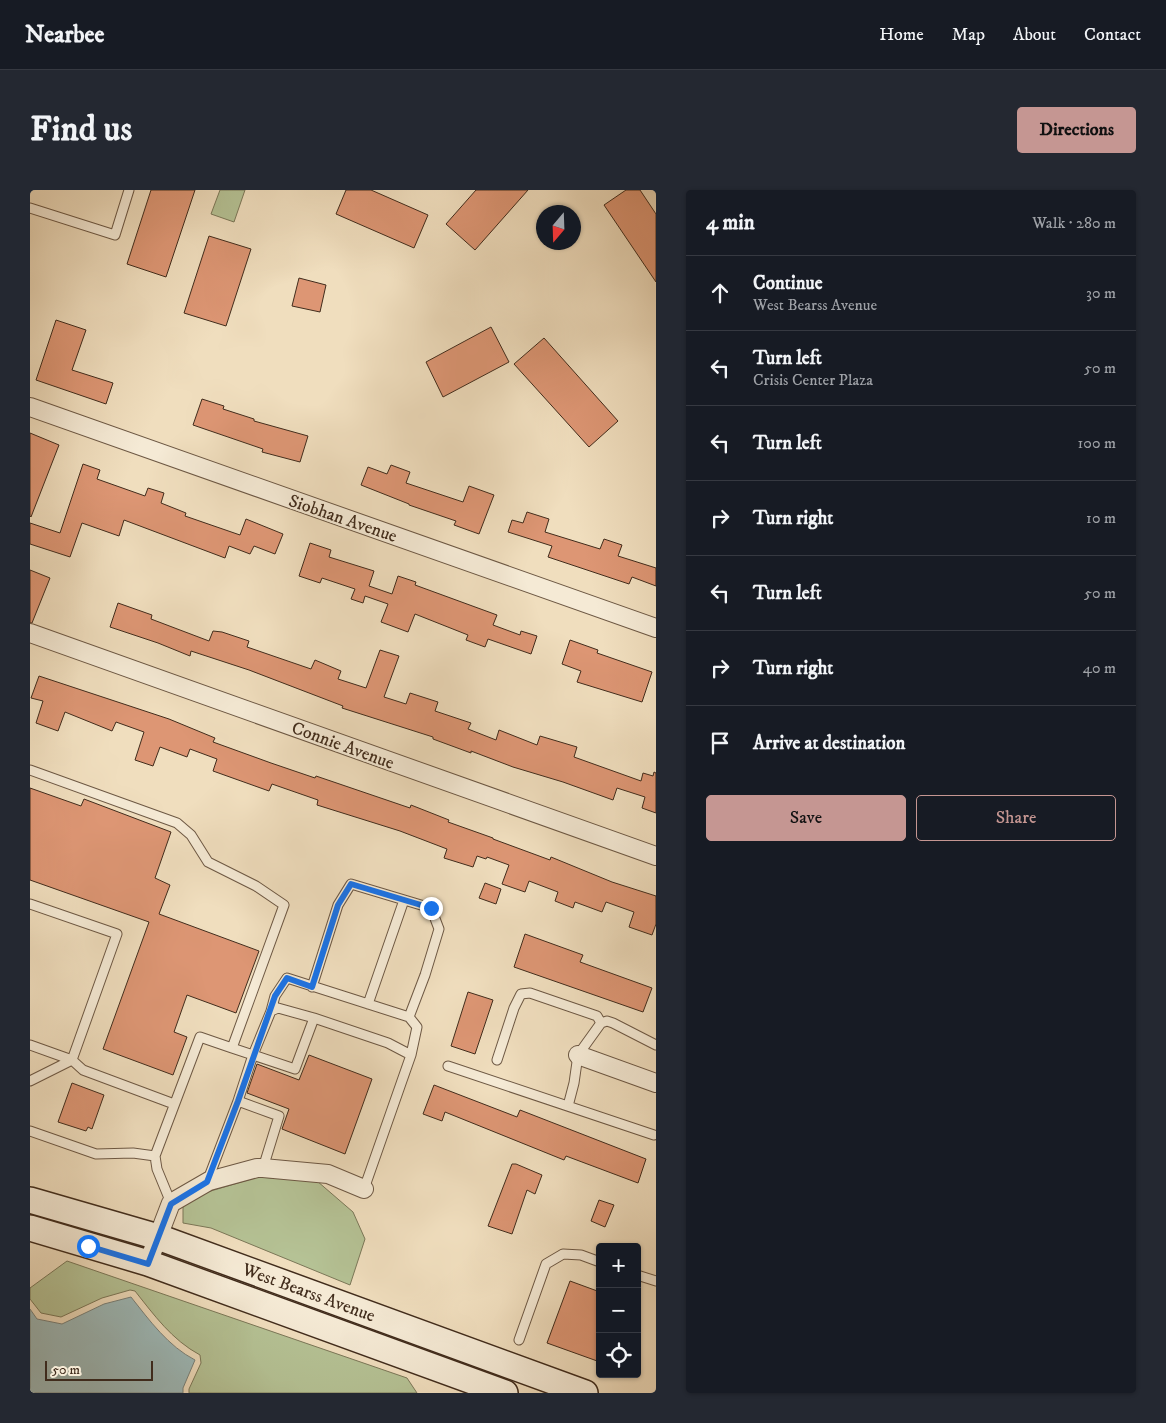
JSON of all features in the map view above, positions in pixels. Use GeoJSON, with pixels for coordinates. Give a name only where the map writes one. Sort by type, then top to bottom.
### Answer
{"type":"FeatureCollection","features":[{"type":"Feature","properties":{"kind":"main road","name":"West Bearss Avenue"},"geometry":{"type":"LineString","coordinates":[[30,1200],[158,1237],[585,1393]]}},
{"type":"Feature","properties":{"kind":"main road","name":"West Bearss Avenue"},"geometry":{"type":"LineString","coordinates":[[30,1228],[148,1264],[505,1393]]}},
{"type":"Feature","properties":{"kind":"street","name":"Siobhan Avenue"},"geometry":{"type":"LineString","coordinates":[[30,407],[656,628]]}},
{"type":"Feature","properties":{"kind":"street","name":"Connie Avenue"},"geometry":{"type":"LineString","coordinates":[[30,633],[656,856]]}},
{"type":"Feature","properties":{"kind":"street"},"geometry":{"type":"LineString","coordinates":[[578,1055],[656,1083]]}},
{"type":"Feature","properties":{"kind":"street"},"geometry":{"type":"LineString","coordinates":[[148,1264],[171,1204],[207,1182],[263,1168],[328,1174],[364,1189]]}},
{"type":"Feature","properties":{"kind":"lane"},"geometry":{"type":"LineString","coordinates":[[30,208],[115,235],[129,190]]}},
{"type":"Feature","properties":{"kind":"lane"},"geometry":{"type":"LineString","coordinates":[[30,770],[177,823],[191,835],[208,862],[256,886],[284,905],[232,1048]]}},
{"type":"Feature","properties":{"kind":"lane"},"geometry":{"type":"LineString","coordinates":[[312,987],[338,905],[351,884],[431,908],[439,929],[425,975],[408,1017]]}},
{"type":"Feature","properties":{"kind":"lane"},"geometry":{"type":"LineString","coordinates":[[368,1004],[404,900]]}},
{"type":"Feature","properties":{"kind":"lane"},"geometry":{"type":"LineString","coordinates":[[30,904],[117,934],[72,1060],[30,1081]]}},
{"type":"Feature","properties":{"kind":"lane"},"geometry":{"type":"LineString","coordinates":[[207,1182],[275,996],[287,978],[408,1017],[417,1027],[411,1055],[364,1189]]}},
{"type":"Feature","properties":{"kind":"lane"},"geometry":{"type":"LineString","coordinates":[[497,1060],[514,1008],[521,994],[530,993],[597,1016],[601,1023]]}},
{"type":"Feature","properties":{"kind":"lane"},"geometry":{"type":"LineString","coordinates":[[270,1011],[278,1008],[314,1018],[388,1043],[411,1055]]}},
{"type":"Feature","properties":{"kind":"lane"},"geometry":{"type":"LineString","coordinates":[[171,1204],[157,1169],[155,1156],[200,1037],[295,1068],[314,1018]]}},
{"type":"Feature","properties":{"kind":"lane"},"geometry":{"type":"LineString","coordinates":[[568,1106],[578,1055],[601,1023],[606,1021],[613,1023],[656,1045]]}},
{"type":"Feature","properties":{"kind":"lane"},"geometry":{"type":"LineString","coordinates":[[30,1045],[72,1060],[84,1070],[174,1104]]}},
{"type":"Feature","properties":{"kind":"lane"},"geometry":{"type":"LineString","coordinates":[[448,1066],[654,1135]]}},
{"type":"Feature","properties":{"kind":"lane"},"geometry":{"type":"LineString","coordinates":[[238,1101],[279,1116],[263,1168]]}},
{"type":"Feature","properties":{"kind":"lane"},"geometry":{"type":"LineString","coordinates":[[30,1131],[96,1154],[132,1153],[155,1156]]}},
{"type":"Feature","properties":{"kind":"lane"},"geometry":{"type":"LineString","coordinates":[[519,1340],[546,1264],[563,1254],[580,1255],[596,1261]]}},
{"type":"Feature","properties":{"kind":"lane"},"geometry":{"type":"LineString","coordinates":[[641,1276],[656,1281]]}},
{"type":"Feature","properties":{"kind":"green space"},"geometry":{"type":"Polygon","coordinates":[[[220,190],[245,190],[234,222],[211,214],[220,190]]]}},
{"type":"Feature","properties":{"kind":"green space"},"geometry":{"type":"Polygon","coordinates":[[[258,1177],[317,1181],[353,1212],[365,1239],[350,1285],[211,1228],[183,1223],[183,1206],[204,1193],[258,1177]]]}},
{"type":"Feature","properties":{"kind":"green space"},"geometry":{"type":"Polygon","coordinates":[[[67,1261],[407,1378],[417,1393],[189,1393],[201,1363],[200,1355],[172,1334],[135,1291],[130,1290],[102,1298],[61,1317],[41,1313],[30,1299],[30,1288],[67,1261]]]}},
{"type":"Feature","properties":{"kind":"water"},"geometry":{"type":"Polygon","coordinates":[[[131,1297],[152,1324],[176,1348],[195,1360],[183,1388],[183,1393],[30,1393],[30,1309],[37,1319],[62,1324],[104,1304],[131,1297]]]}},
{"type":"Feature","properties":{"kind":"building"},"geometry":{"type":"Polygon","coordinates":[[[151,190],[195,190],[166,277],[127,264],[151,190]]]}},
{"type":"Feature","properties":{"kind":"building"},"geometry":{"type":"Polygon","coordinates":[[[346,190],[371,190],[428,215],[414,248],[336,214],[346,190]]]}},
{"type":"Feature","properties":{"kind":"building"},"geometry":{"type":"Polygon","coordinates":[[[476,190],[528,190],[475,250],[446,224],[476,190]]]}},
{"type":"Feature","properties":{"kind":"building"},"geometry":{"type":"Polygon","coordinates":[[[626,190],[640,190],[656,214],[656,282],[604,205],[626,190]]]}},
{"type":"Feature","properties":{"kind":"building"},"geometry":{"type":"Polygon","coordinates":[[[209,236],[251,249],[226,326],[184,313],[209,236]]]}},
{"type":"Feature","properties":{"kind":"building"},"geometry":{"type":"Polygon","coordinates":[[[299,278],[326,285],[320,312],[292,306],[299,278]]]}},
{"type":"Feature","properties":{"kind":"building"},"geometry":{"type":"Polygon","coordinates":[[[56,320],[86,330],[72,370],[113,383],[106,404],[36,380],[56,320]]]}},
{"type":"Feature","properties":{"kind":"building"},"geometry":{"type":"Polygon","coordinates":[[[491,327],[509,362],[443,397],[426,362],[491,327]]]}},
{"type":"Feature","properties":{"kind":"building"},"geometry":{"type":"Polygon","coordinates":[[[544,338],[618,421],[589,447],[514,364],[544,338]]]}},
{"type":"Feature","properties":{"kind":"building"},"geometry":{"type":"Polygon","coordinates":[[[202,399],[224,406],[223,409],[254,419],[254,421],[308,436],[300,462],[262,452],[263,449],[193,425],[202,399]]]}},
{"type":"Feature","properties":{"kind":"building"},"geometry":{"type":"Polygon","coordinates":[[[30,433],[59,445],[31,517],[30,516],[30,433]]]}},
{"type":"Feature","properties":{"kind":"building"},"geometry":{"type":"Polygon","coordinates":[[[83,464],[100,470],[97,479],[145,496],[148,488],[164,493],[161,503],[186,513],[185,516],[240,535],[246,519],[283,534],[275,554],[254,546],[250,554],[229,546],[225,558],[124,520],[119,536],[82,523],[70,557],[30,544],[30,523],[60,533],[83,464]]]}},
{"type":"Feature","properties":{"kind":"building"},"geometry":{"type":"Polygon","coordinates":[[[391,465],[410,472],[406,483],[463,502],[469,486],[494,495],[479,534],[454,525],[456,521],[409,505],[361,485],[368,467],[387,474],[391,465]]]}},
{"type":"Feature","properties":{"kind":"building"},"geometry":{"type":"Polygon","coordinates":[[[527,512],[549,519],[545,532],[600,549],[604,539],[622,545],[618,556],[656,568],[656,586],[632,577],[629,584],[548,557],[552,546],[508,532],[512,520],[523,523],[527,512]]]}},
{"type":"Feature","properties":{"kind":"building"},"geometry":{"type":"Polygon","coordinates":[[[310,543],[331,550],[329,557],[374,571],[369,586],[392,594],[398,576],[416,582],[415,585],[497,615],[493,625],[520,635],[521,631],[537,636],[531,654],[488,639],[485,647],[466,640],[468,635],[415,614],[408,632],[381,622],[388,604],[365,596],[363,603],[351,599],[355,589],[322,578],[320,583],[299,576],[310,543]]]}},
{"type":"Feature","properties":{"kind":"building"},"geometry":{"type":"Polygon","coordinates":[[[30,570],[50,578],[32,623],[30,623],[30,570]]]}},
{"type":"Feature","properties":{"kind":"building"},"geometry":{"type":"Polygon","coordinates":[[[118,603],[152,615],[151,619],[209,641],[213,631],[222,632],[249,641],[247,647],[311,669],[315,660],[341,671],[338,679],[366,688],[380,650],[399,656],[384,697],[406,704],[410,693],[438,702],[435,711],[471,723],[468,729],[496,740],[499,730],[537,745],[540,736],[577,747],[574,757],[641,781],[643,773],[653,776],[654,772],[656,773],[656,813],[642,808],[645,797],[617,788],[613,800],[471,751],[471,753],[433,739],[433,737],[342,708],[343,706],[249,670],[191,651],[190,656],[110,627],[118,603]]]}},
{"type":"Feature","properties":{"kind":"building"},"geometry":{"type":"Polygon","coordinates":[[[570,640],[598,650],[597,653],[652,672],[642,702],[577,682],[581,671],[562,664],[570,640]]]}},
{"type":"Feature","properties":{"kind":"building"},"geometry":{"type":"Polygon","coordinates":[[[39,676],[169,719],[215,738],[213,742],[271,763],[410,808],[411,805],[449,820],[448,822],[493,839],[550,860],[551,857],[612,882],[656,896],[656,924],[652,935],[629,927],[634,912],[606,902],[602,912],[575,902],[573,908],[555,901],[558,892],[529,881],[525,892],[502,884],[509,865],[487,857],[486,859],[477,856],[473,867],[444,858],[447,849],[400,831],[317,805],[318,800],[272,784],[269,791],[213,771],[217,759],[190,749],[187,757],[160,747],[153,766],[135,760],[144,732],[116,722],[112,731],[65,712],[58,731],[36,723],[43,701],[31,698],[39,676]]]}},
{"type":"Feature","properties":{"kind":"building"},"geometry":{"type":"Polygon","coordinates":[[[30,788],[81,806],[84,799],[171,832],[155,878],[170,885],[159,914],[259,951],[236,1013],[187,995],[174,1032],[187,1037],[173,1075],[103,1049],[149,922],[30,880],[30,788]]]}},
{"type":"Feature","properties":{"kind":"building"},"geometry":{"type":"Polygon","coordinates":[[[485,883],[501,889],[496,904],[479,898],[485,883]]]}},
{"type":"Feature","properties":{"kind":"building"},"geometry":{"type":"Polygon","coordinates":[[[525,934],[583,955],[580,962],[652,988],[643,1012],[514,967],[525,934]]]}},
{"type":"Feature","properties":{"kind":"building"},"geometry":{"type":"Polygon","coordinates":[[[468,992],[493,1000],[475,1054],[451,1046],[468,992]]]}},
{"type":"Feature","properties":{"kind":"building"},"geometry":{"type":"Polygon","coordinates":[[[309,1055],[372,1079],[345,1154],[282,1129],[289,1109],[247,1093],[257,1064],[299,1080],[309,1055]]]}},
{"type":"Feature","properties":{"kind":"building"},"geometry":{"type":"Polygon","coordinates":[[[72,1083],[104,1095],[92,1129],[88,1127],[86,1131],[58,1122],[72,1083]]]}},
{"type":"Feature","properties":{"kind":"building"},"geometry":{"type":"Polygon","coordinates":[[[434,1085],[517,1117],[520,1110],[646,1159],[638,1183],[566,1156],[564,1160],[445,1112],[442,1121],[423,1114],[434,1085]]]}},
{"type":"Feature","properties":{"kind":"building"},"geometry":{"type":"Polygon","coordinates":[[[512,1164],[542,1175],[535,1194],[527,1190],[512,1234],[488,1226],[512,1164]]]}},
{"type":"Feature","properties":{"kind":"building"},"geometry":{"type":"Polygon","coordinates":[[[599,1200],[614,1205],[605,1227],[591,1221],[599,1200]]]}},
{"type":"Feature","properties":{"kind":"building"},"geometry":{"type":"Polygon","coordinates":[[[570,1281],[596,1291],[596,1361],[547,1343],[570,1281]]]}},
{"type":"Feature","properties":{"kind":"route"},"geometry":{"type":"LineString","coordinates":[[88,1246],[148,1264],[171,1204],[207,1182],[275,996],[287,978],[312,987],[338,905],[351,884],[431,908]]}}]}
